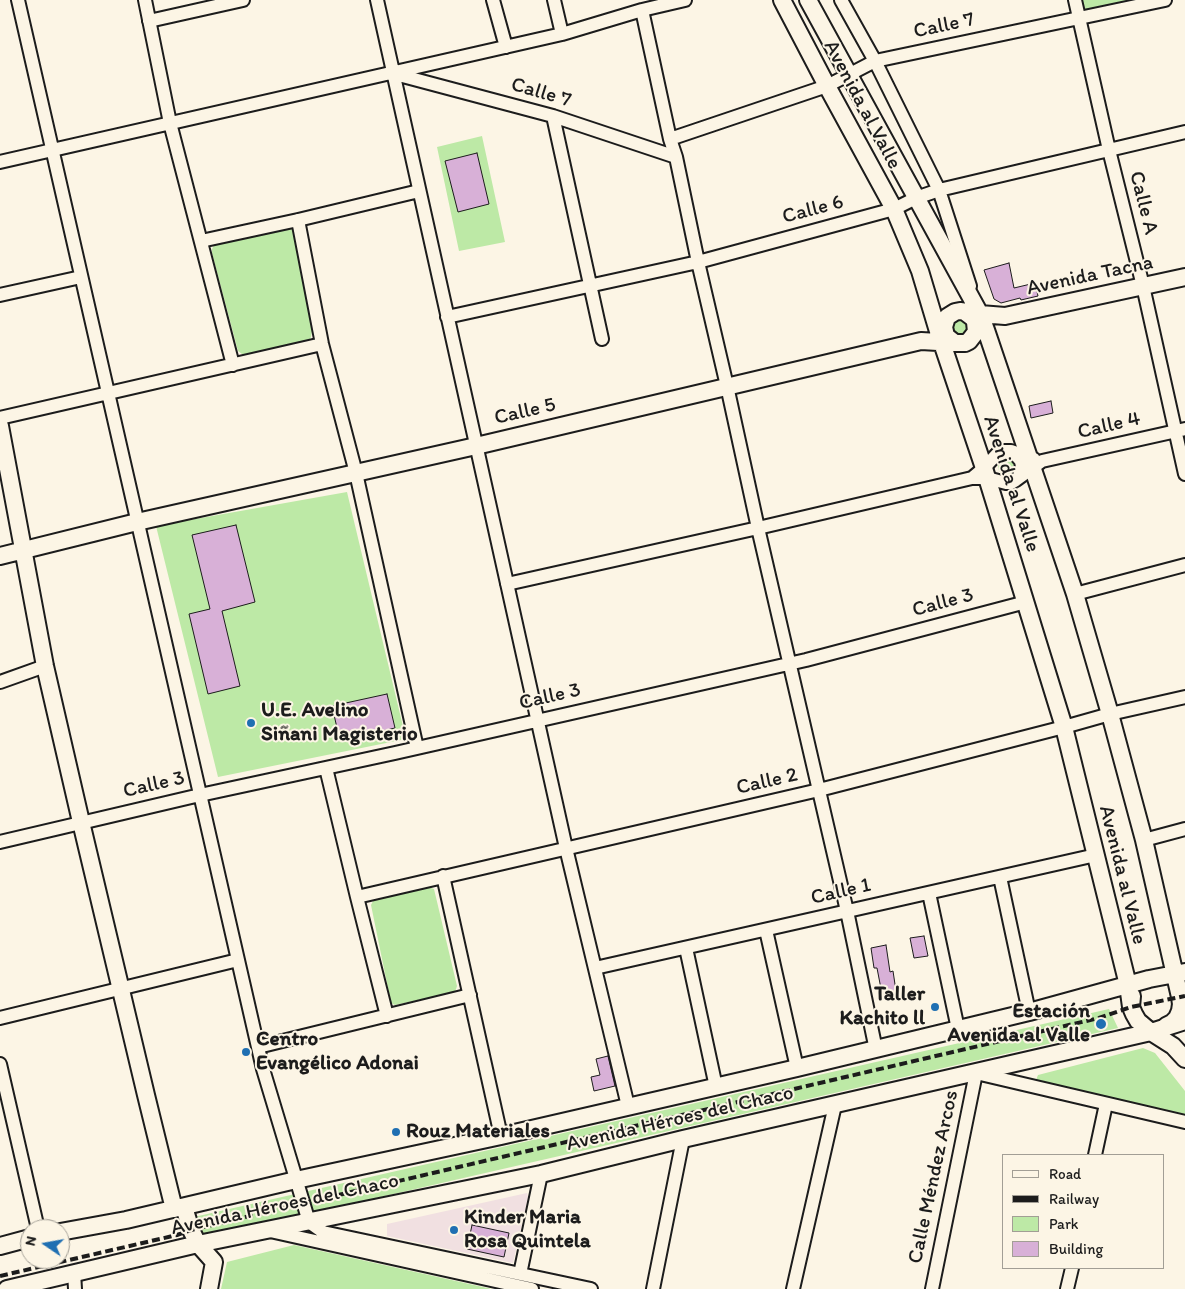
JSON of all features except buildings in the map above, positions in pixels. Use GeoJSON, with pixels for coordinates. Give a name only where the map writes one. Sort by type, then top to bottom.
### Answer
{"type":"FeatureCollection","features":[{"type":"Feature","properties":{"kind":"main road","name":"Avenida al Valle"},"geometry":{"type":"LineString","coordinates":[[782,0],[894,209],[950,335],[986,473],[1064,727],[1132,1007]]}},
{"type":"Feature","properties":{"kind":"main road","name":"Avenida al Valle"},"geometry":{"type":"LineString","coordinates":[[808,0],[916,198],[972,313],[986,330],[1075,594],[1110,714],[1180,973],[1183,1000]]}},
{"type":"Feature","properties":{"kind":"main road","name":"Avenida Tacna"},"geometry":{"type":"LineString","coordinates":[[972,313],[1005,316],[1185,277]]}},
{"type":"Feature","properties":{"kind":"main road"},"geometry":{"type":"LineString","coordinates":[[960,311],[972,313],[976,332],[950,335],[951,314],[960,311]]}},
{"type":"Feature","properties":{"kind":"main road","name":"Avenida Tacna"},"geometry":{"type":"LineString","coordinates":[[950,335],[986,330],[1005,316]]}},
{"type":"Feature","properties":{"kind":"main road","name":"Calle 5"},"geometry":{"type":"LineString","coordinates":[[0,556],[137,522],[476,446],[950,335]]}},
{"type":"Feature","properties":{"kind":"main road"},"geometry":{"type":"LineString","coordinates":[[0,426],[45,666],[80,822],[146,1095],[179,1208],[198,1244],[214,1262],[209,1289]]}},
{"type":"Feature","properties":{"kind":"main road","name":"Avenida Héroes del Chaco"},"geometry":{"type":"LineString","coordinates":[[70,1230],[126,1220],[876,1050],[1029,1012],[1149,979],[1180,973]]}},
{"type":"Feature","properties":{"kind":"main road"},"geometry":{"type":"LineString","coordinates":[[1153,1028],[1172,1023],[1177,1018],[1183,1000],[1172,984],[1157,978],[1143,982],[1133,993],[1131,1000],[1134,1014],[1138,1020],[1153,1028],[1185,1059]]}},
{"type":"Feature","properties":{"kind":"main road","name":"Avenida Héroes del Chaco"},"geometry":{"type":"LineString","coordinates":[[7,1289],[198,1244],[541,1174],[683,1139],[976,1073],[1185,1021]]}},
{"type":"Feature","properties":{"kind":"main road"},"geometry":{"type":"LineString","coordinates":[[0,1246],[20,1241]]}},
{"type":"Feature","properties":{"kind":"street"},"geometry":{"type":"LineString","coordinates":[[18,0],[263,1070],[309,1222],[323,1232],[591,1289]]}},
{"type":"Feature","properties":{"kind":"street"},"geometry":{"type":"LineString","coordinates":[[145,0],[170,123],[233,365]]}},
{"type":"Feature","properties":{"kind":"street"},"geometry":{"type":"LineString","coordinates":[[149,20],[243,0]]}},
{"type":"Feature","properties":{"kind":"street"},"geometry":{"type":"LineString","coordinates":[[377,0],[566,848],[628,1106]]}},
{"type":"Feature","properties":{"kind":"street"},"geometry":{"type":"LineString","coordinates":[[493,0],[506,47]]}},
{"type":"Feature","properties":{"kind":"street"},"geometry":{"type":"LineString","coordinates":[[554,0],[562,34]]}},
{"type":"Feature","properties":{"kind":"street"},"geometry":{"type":"LineString","coordinates":[[0,162],[393,74],[562,34],[642,10],[686,0]]}},
{"type":"Feature","properties":{"kind":"street"},"geometry":{"type":"LineString","coordinates":[[841,0],[875,61],[939,190],[972,313]]}},
{"type":"Feature","properties":{"kind":"street","name":"Calle A"},"geometry":{"type":"LineString","coordinates":[[1075,0],[1109,150],[1180,430],[1185,474]]}},
{"type":"Feature","properties":{"kind":"street","name":"Calle 7"},"geometry":{"type":"LineString","coordinates":[[670,140],[827,86],[875,61],[1165,0]]}},
{"type":"Feature","properties":{"kind":"street"},"geometry":{"type":"LineString","coordinates":[[642,10],[758,528],[847,911],[876,1050]]}},
{"type":"Feature","properties":{"kind":"street","name":"Calle 7"},"geometry":{"type":"LineString","coordinates":[[393,74],[553,116],[676,157]]}},
{"type":"Feature","properties":{"kind":"street"},"geometry":{"type":"LineString","coordinates":[[553,116],[602,339]]}},
{"type":"Feature","properties":{"kind":"street","name":"Calle 6"},"geometry":{"type":"LineString","coordinates":[[447,317],[698,262],[894,209],[916,198],[939,190],[1185,132]]}},
{"type":"Feature","properties":{"kind":"street"},"geometry":{"type":"LineString","coordinates":[[200,242],[419,191]]}},
{"type":"Feature","properties":{"kind":"street"},"geometry":{"type":"LineString","coordinates":[[298,220],[322,344],[356,473],[417,748]]}},
{"type":"Feature","properties":{"kind":"street"},"geometry":{"type":"LineString","coordinates":[[0,295],[81,277]]}},
{"type":"Feature","properties":{"kind":"street"},"geometry":{"type":"LineString","coordinates":[[0,418],[322,344]]}},
{"type":"Feature","properties":{"kind":"street","name":"Calle 4"},"geometry":{"type":"LineString","coordinates":[[1016,480],[1030,460],[1180,430]]}},
{"type":"Feature","properties":{"kind":"street"},"geometry":{"type":"LineString","coordinates":[[986,473],[993,457],[1001,452],[1011,451],[1030,460]]}},
{"type":"Feature","properties":{"kind":"street"},"geometry":{"type":"LineString","coordinates":[[507,584],[758,528],[986,473],[1006,483],[1011,483],[1019,476],[1022,467],[1021,461],[1030,460]]}},
{"type":"Feature","properties":{"kind":"street"},"geometry":{"type":"LineString","coordinates":[[1075,594],[1185,565]]}},
{"type":"Feature","properties":{"kind":"street","name":"Calle 3"},"geometry":{"type":"LineString","coordinates":[[0,842],[80,822],[538,721],[790,663],[1026,602]]}},
{"type":"Feature","properties":{"kind":"street"},"geometry":{"type":"LineString","coordinates":[[0,682],[45,666]]}},
{"type":"Feature","properties":{"kind":"street","name":"Calle 2"},"geometry":{"type":"LineString","coordinates":[[356,897],[819,790],[1110,714],[1185,697]]}},
{"type":"Feature","properties":{"kind":"street"},"geometry":{"type":"LineString","coordinates":[[326,768],[356,897],[387,1016]]}},
{"type":"Feature","properties":{"kind":"street"},"geometry":{"type":"LineString","coordinates":[[1144,840],[1185,829]]}},
{"type":"Feature","properties":{"kind":"street","name":"Calle 1"},"geometry":{"type":"LineString","coordinates":[[595,968],[1096,855]]}},
{"type":"Feature","properties":{"kind":"street"},"geometry":{"type":"LineString","coordinates":[[444,876],[501,1136]]}},
{"type":"Feature","properties":{"kind":"street"},"geometry":{"type":"LineString","coordinates":[[1000,877],[1029,1012]]}},
{"type":"Feature","properties":{"kind":"street"},"geometry":{"type":"LineString","coordinates":[[929,893],[958,1029]]}},
{"type":"Feature","properties":{"kind":"street"},"geometry":{"type":"LineString","coordinates":[[766,930],[797,1068]]}},
{"type":"Feature","properties":{"kind":"street"},"geometry":{"type":"LineString","coordinates":[[686,948],[716,1087]]}},
{"type":"Feature","properties":{"kind":"street"},"geometry":{"type":"LineString","coordinates":[[0,1018],[238,960]]}},
{"type":"Feature","properties":{"kind":"street"},"geometry":{"type":"LineString","coordinates":[[258,1047],[470,995]]}},
{"type":"Feature","properties":{"kind":"street"},"geometry":{"type":"LineString","coordinates":[[0,1064],[36,1219]]}},
{"type":"Feature","properties":{"kind":"street"},"geometry":{"type":"LineString","coordinates":[[976,1073],[1185,1122]]}},
{"type":"Feature","properties":{"kind":"street","name":"Calle Méndez Arcos"},"geometry":{"type":"LineString","coordinates":[[932,1289],[976,1073]]}},
{"type":"Feature","properties":{"kind":"street"},"geometry":{"type":"LineString","coordinates":[[1095,1154],[1106,1104]]}},
{"type":"Feature","properties":{"kind":"street"},"geometry":{"type":"LineString","coordinates":[[793,1289],[834,1105]]}},
{"type":"Feature","properties":{"kind":"street"},"geometry":{"type":"LineString","coordinates":[[653,1289],[683,1139]]}},
{"type":"Feature","properties":{"kind":"street"},"geometry":{"type":"LineString","coordinates":[[520,1274],[541,1174]]}},
{"type":"Feature","properties":{"kind":"street"},"geometry":{"type":"LineString","coordinates":[[265,1230],[532,1289]]}},
{"type":"Feature","properties":{"kind":"street"},"geometry":{"type":"LineString","coordinates":[[1067,1289],[1072,1269]]}},
{"type":"Feature","properties":{"kind":"street"},"geometry":{"type":"LineString","coordinates":[[74,1272],[75,1289]]}},
{"type":"Feature","properties":{"kind":"shaded area","name":"Kinder Maria Rosa Quintela"},"geometry":{"type":"Polygon","coordinates":[[[527,1193],[528,1197],[513,1263],[387,1236],[387,1224],[527,1193]]]}},
{"type":"Feature","properties":{"kind":"green space"},"geometry":{"type":"Polygon","coordinates":[[[1078,0],[1138,0],[1081,13],[1078,0]]]}},
{"type":"Feature","properties":{"kind":"green space"},"geometry":{"type":"Polygon","coordinates":[[[482,136],[505,242],[459,251],[437,147],[482,136]]]}},
{"type":"Feature","properties":{"kind":"green space"},"geometry":{"type":"Polygon","coordinates":[[[287,228],[293,230],[312,331],[311,337],[309,341],[245,355],[242,354],[238,351],[212,249],[214,245],[287,228]]]}},
{"type":"Feature","properties":{"kind":"green space"},"geometry":{"type":"Polygon","coordinates":[[[955,321],[966,321],[969,328],[962,336],[955,334],[952,329],[955,321]]]}},
{"type":"Feature","properties":{"kind":"green space"},"geometry":{"type":"Polygon","coordinates":[[[1003,459],[1009,459],[1014,464],[1012,473],[1003,475],[998,470],[998,464],[1003,459]]]}},
{"type":"Feature","properties":{"kind":"green space"},"geometry":{"type":"Polygon","coordinates":[[[347,492],[406,739],[218,777],[156,526],[347,492]]]}},
{"type":"Feature","properties":{"kind":"green space"},"geometry":{"type":"Polygon","coordinates":[[[427,886],[434,889],[457,986],[455,992],[395,1005],[391,1003],[371,905],[374,899],[427,886]]]}},
{"type":"Feature","properties":{"kind":"green space"},"geometry":{"type":"Polygon","coordinates":[[[1109,1009],[1118,1028],[206,1237],[200,1237],[194,1217],[1109,1009]]]}},
{"type":"Feature","properties":{"kind":"green space"},"geometry":{"type":"Polygon","coordinates":[[[1143,1048],[1155,1053],[1185,1091],[1185,1117],[1036,1080],[1038,1075],[1143,1048]]]}},
{"type":"Feature","properties":{"kind":"green space"},"geometry":{"type":"Polygon","coordinates":[[[294,1245],[492,1289],[221,1289],[227,1262],[294,1245]]]}},
{"type":"Feature","properties":{"kind":"railway"},"geometry":{"type":"LineString","coordinates":[[0,1276],[304,1203],[1099,1018],[1131,1007],[1185,996]]}},
{"type":"Feature","properties":{"kind":"place","name":"U.E. Avelino Siñani Magisterio"},"geometry":{"type":"Point","coordinates":[251,723]}},
{"type":"Feature","properties":{"kind":"place","name":"Taller Kachito ll"},"geometry":{"type":"Point","coordinates":[935,1007]}},
{"type":"Feature","properties":{"kind":"place","name":"Estación Avenida al Valle"},"geometry":{"type":"Point","coordinates":[1101,1024]}},
{"type":"Feature","properties":{"kind":"place","name":"Centro Evangélico Adonai"},"geometry":{"type":"Point","coordinates":[246,1052]}},
{"type":"Feature","properties":{"kind":"place","name":"Rouz Materiales"},"geometry":{"type":"Point","coordinates":[396,1132]}},
{"type":"Feature","properties":{"kind":"place","name":"Kinder Maria Rosa Quintela"},"geometry":{"type":"Point","coordinates":[454,1230]}}]}
